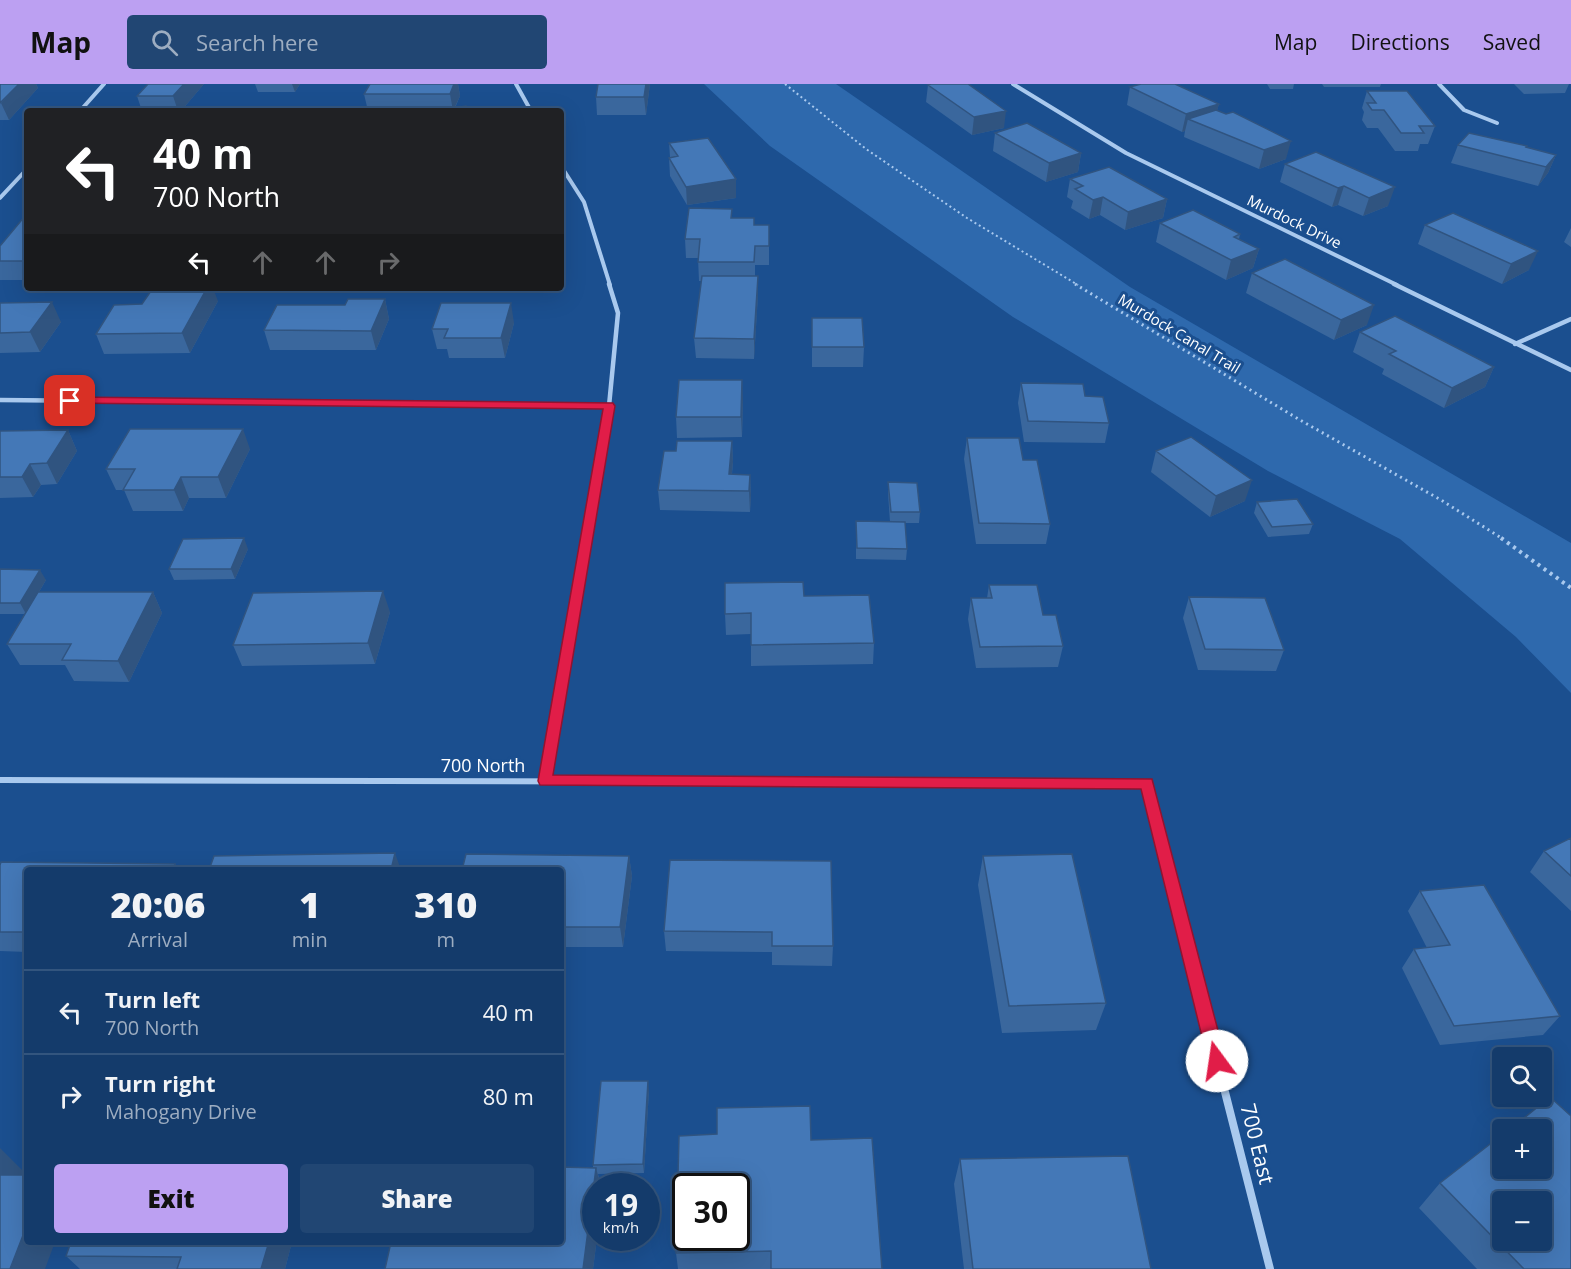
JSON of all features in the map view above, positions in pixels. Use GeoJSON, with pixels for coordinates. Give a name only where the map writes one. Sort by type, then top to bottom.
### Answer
{"type":"FeatureCollection","features":[{"type":"Feature","properties":{"kind":"street"},"geometry":{"type":"LineString","coordinates":[[83,108],[104,84]]}},
{"type":"Feature","properties":{"kind":"street"},"geometry":{"type":"LineString","coordinates":[[516,84],[529,108]]}},
{"type":"Feature","properties":{"kind":"street","name":"Murdock Drive"},"geometry":{"type":"LineString","coordinates":[[1013,84],[1126,153],[1571,370]]}},
{"type":"Feature","properties":{"kind":"street"},"geometry":{"type":"LineString","coordinates":[[1439,84],[1464,110],[1497,123]]}},
{"type":"Feature","properties":{"kind":"street"},"geometry":{"type":"LineString","coordinates":[[545,781],[609,406],[618,313],[584,202],[564,171]]}},
{"type":"Feature","properties":{"kind":"street"},"geometry":{"type":"LineString","coordinates":[[0,198],[24,172]]}},
{"type":"Feature","properties":{"kind":"street"},"geometry":{"type":"LineString","coordinates":[[1515,344],[1571,319]]}},
{"type":"Feature","properties":{"kind":"street"},"geometry":{"type":"LineString","coordinates":[[0,400],[609,406]]}},
{"type":"Feature","properties":{"kind":"street","name":"700 North"},"geometry":{"type":"LineString","coordinates":[[0,780],[1147,783]]}},
{"type":"Feature","properties":{"kind":"street","name":"700 East"},"geometry":{"type":"LineString","coordinates":[[1147,783],[1270,1269]]}},
{"type":"Feature","properties":{"kind":"path","name":"Murdock Canal Trail"},"geometry":{"type":"LineString","coordinates":[[785,84],[866,149],[967,218],[1300,420],[1441,500],[1509,543],[1571,588]]}},
{"type":"Feature","properties":{"kind":"shaded area"},"geometry":{"type":"Polygon","coordinates":[[[704,84],[836,84],[1130,287],[1571,543],[1571,693],[1516,637],[1400,539],[1268,471],[1013,317],[770,146],[704,84]]]}},
{"type":"Feature","properties":{"kind":"building"},"geometry":{"type":"Polygon","coordinates":[[[0,84],[19,84],[0,103],[0,84]]]}},
{"type":"Feature","properties":{"kind":"building"},"geometry":{"type":"Polygon","coordinates":[[[148,84],[184,84],[173,96],[137,96],[148,84]]]}},
{"type":"Feature","properties":{"kind":"building"},"geometry":{"type":"Polygon","coordinates":[[[370,84],[454,84],[450,94],[364,94],[370,84]]]}},
{"type":"Feature","properties":{"kind":"building"},"geometry":{"type":"Polygon","coordinates":[[[598,84],[646,84],[644,97],[596,97],[598,84]]]}},
{"type":"Feature","properties":{"kind":"building"},"geometry":{"type":"Polygon","coordinates":[[[968,84],[1006,111],[974,117],[928,85],[968,84]]]}},
{"type":"Feature","properties":{"kind":"building"},"geometry":{"type":"Polygon","coordinates":[[[1141,84],[1175,84],[1219,104],[1186,114],[1130,87],[1141,84]]]}},
{"type":"Feature","properties":{"kind":"building"},"geometry":{"type":"Polygon","coordinates":[[[1367,91],[1407,91],[1435,126],[1419,126],[1424,133],[1401,133],[1384,110],[1372,110],[1367,103],[1376,103],[1367,91]]]}},
{"type":"Feature","properties":{"kind":"building"},"geometry":{"type":"Polygon","coordinates":[[[1216,110],[1226,114],[1233,112],[1291,141],[1264,150],[1188,119],[1216,110]]]}},
{"type":"Feature","properties":{"kind":"building"},"geometry":{"type":"Polygon","coordinates":[[[1027,123],[1081,153],[1049,163],[995,133],[1027,123]]]}},
{"type":"Feature","properties":{"kind":"building"},"geometry":{"type":"Polygon","coordinates":[[[1469,133],[1556,155],[1546,167],[1458,145],[1469,133]]]}},
{"type":"Feature","properties":{"kind":"building"},"geometry":{"type":"Polygon","coordinates":[[[708,138],[736,179],[686,187],[669,158],[678,156],[669,143],[708,138]]]}},
{"type":"Feature","properties":{"kind":"building"},"geometry":{"type":"Polygon","coordinates":[[[1316,152],[1395,187],[1369,198],[1344,186],[1338,188],[1285,164],[1316,152]]]}},
{"type":"Feature","properties":{"kind":"building"},"geometry":{"type":"Polygon","coordinates":[[[1109,167],[1167,199],[1128,212],[1103,197],[1093,200],[1075,189],[1083,186],[1070,179],[1109,167]]]}},
{"type":"Feature","properties":{"kind":"building"},"geometry":{"type":"Polygon","coordinates":[[[689,208],[732,209],[731,218],[754,218],[754,225],[769,225],[769,246],[755,246],[754,262],[698,262],[700,239],[685,239],[689,208]]]}},
{"type":"Feature","properties":{"kind":"building"},"geometry":{"type":"Polygon","coordinates":[[[1193,210],[1240,234],[1234,237],[1259,249],[1231,260],[1160,223],[1193,210]]]}},
{"type":"Feature","properties":{"kind":"building"},"geometry":{"type":"Polygon","coordinates":[[[1453,213],[1538,251],[1511,264],[1425,225],[1453,213]]]}},
{"type":"Feature","properties":{"kind":"building"},"geometry":{"type":"Polygon","coordinates":[[[24,217],[24,261],[0,261],[0,246],[24,217]]]}},
{"type":"Feature","properties":{"kind":"building"},"geometry":{"type":"Polygon","coordinates":[[[1285,259],[1374,305],[1341,320],[1252,273],[1285,259]]]}},
{"type":"Feature","properties":{"kind":"building"},"geometry":{"type":"Polygon","coordinates":[[[702,276],[758,276],[754,339],[694,338],[702,276]]]}},
{"type":"Feature","properties":{"kind":"building"},"geometry":{"type":"Polygon","coordinates":[[[151,291],[205,291],[182,333],[96,334],[114,305],[142,304],[151,291]]]}},
{"type":"Feature","properties":{"kind":"building"},"geometry":{"type":"Polygon","coordinates":[[[348,299],[385,299],[371,331],[264,330],[277,305],[345,305],[348,299]]]}},
{"type":"Feature","properties":{"kind":"building"},"geometry":{"type":"Polygon","coordinates":[[[52,302],[30,332],[0,333],[0,303],[52,302]]]}},
{"type":"Feature","properties":{"kind":"building"},"geometry":{"type":"Polygon","coordinates":[[[441,303],[511,303],[501,338],[444,338],[448,329],[432,329],[441,303]]]}},
{"type":"Feature","properties":{"kind":"building"},"geometry":{"type":"Polygon","coordinates":[[[1395,316],[1494,367],[1452,388],[1389,354],[1396,351],[1360,332],[1395,316]]]}},
{"type":"Feature","properties":{"kind":"building"},"geometry":{"type":"Polygon","coordinates":[[[812,318],[862,318],[864,347],[812,347],[812,318]]]}},
{"type":"Feature","properties":{"kind":"building"},"geometry":{"type":"Polygon","coordinates":[[[679,380],[742,380],[741,417],[676,417],[679,380]]]}},
{"type":"Feature","properties":{"kind":"building"},"geometry":{"type":"Polygon","coordinates":[[[1021,383],[1083,384],[1085,396],[1103,397],[1109,423],[1028,421],[1021,383]]]}},
{"type":"Feature","properties":{"kind":"building"},"geometry":{"type":"Polygon","coordinates":[[[130,429],[243,429],[218,477],[181,477],[174,490],[123,490],[135,469],[106,469],[130,429]]]}},
{"type":"Feature","properties":{"kind":"building"},"geometry":{"type":"Polygon","coordinates":[[[68,430],[47,463],[30,464],[22,477],[0,477],[0,431],[68,430]]]}},
{"type":"Feature","properties":{"kind":"building"},"geometry":{"type":"Polygon","coordinates":[[[1191,437],[1252,480],[1216,496],[1156,451],[1191,437]]]}},
{"type":"Feature","properties":{"kind":"building"},"geometry":{"type":"Polygon","coordinates":[[[967,438],[1019,438],[1023,460],[1037,460],[1050,524],[979,523],[967,438]]]}},
{"type":"Feature","properties":{"kind":"building"},"geometry":{"type":"Polygon","coordinates":[[[677,441],[732,441],[729,474],[750,475],[749,491],[658,490],[664,451],[676,451],[677,441]]]}},
{"type":"Feature","properties":{"kind":"building"},"geometry":{"type":"Polygon","coordinates":[[[888,482],[917,483],[920,512],[891,512],[888,482]]]}},
{"type":"Feature","properties":{"kind":"building"},"geometry":{"type":"Polygon","coordinates":[[[1297,499],[1313,524],[1272,527],[1257,502],[1297,499]]]}},
{"type":"Feature","properties":{"kind":"building"},"geometry":{"type":"Polygon","coordinates":[[[856,521],[905,522],[907,549],[857,548],[856,521]]]}},
{"type":"Feature","properties":{"kind":"building"},"geometry":{"type":"Polygon","coordinates":[[[244,538],[231,569],[169,569],[183,539],[244,538]]]}},
{"type":"Feature","properties":{"kind":"building"},"geometry":{"type":"Polygon","coordinates":[[[0,569],[40,570],[20,603],[0,603],[0,569]]]}},
{"type":"Feature","properties":{"kind":"building"},"geometry":{"type":"Polygon","coordinates":[[[803,582],[804,596],[869,595],[874,643],[751,645],[751,613],[725,614],[725,583],[803,582]]]}},
{"type":"Feature","properties":{"kind":"building"},"geometry":{"type":"Polygon","coordinates":[[[989,585],[1037,585],[1043,615],[1056,615],[1063,646],[980,647],[971,598],[992,598],[989,585]]]}},
{"type":"Feature","properties":{"kind":"building"},"geometry":{"type":"Polygon","coordinates":[[[383,591],[368,643],[233,645],[253,593],[383,591]]]}},
{"type":"Feature","properties":{"kind":"building"},"geometry":{"type":"Polygon","coordinates":[[[38,592],[153,592],[118,661],[62,660],[71,644],[7,644],[38,592]]]}},
{"type":"Feature","properties":{"kind":"building"},"geometry":{"type":"Polygon","coordinates":[[[1189,597],[1265,598],[1284,650],[1205,649],[1189,597]]]}},
{"type":"Feature","properties":{"kind":"building"},"geometry":{"type":"Polygon","coordinates":[[[1571,838],[1571,876],[1544,851],[1571,838]]]}},
{"type":"Feature","properties":{"kind":"building"},"geometry":{"type":"Polygon","coordinates":[[[395,853],[392,867],[210,867],[214,856],[395,853]]]}},
{"type":"Feature","properties":{"kind":"building"},"geometry":{"type":"Polygon","coordinates":[[[466,854],[629,856],[620,927],[564,927],[564,867],[463,867],[466,854]]]}},
{"type":"Feature","properties":{"kind":"building"},"geometry":{"type":"Polygon","coordinates":[[[1072,854],[1106,1003],[1009,1006],[983,856],[1072,854]]]}},
{"type":"Feature","properties":{"kind":"building"},"geometry":{"type":"Polygon","coordinates":[[[670,860],[831,861],[833,946],[772,946],[772,932],[664,931],[670,860]]]}},
{"type":"Feature","properties":{"kind":"building"},"geometry":{"type":"Polygon","coordinates":[[[1,862],[175,864],[174,867],[24,867],[24,932],[0,932],[1,862]]]}},
{"type":"Feature","properties":{"kind":"building"},"geometry":{"type":"Polygon","coordinates":[[[1484,885],[1560,1016],[1454,1026],[1414,949],[1450,945],[1420,891],[1484,885]]]}},
{"type":"Feature","properties":{"kind":"building"},"geometry":{"type":"Polygon","coordinates":[[[601,1081],[648,1081],[643,1164],[593,1165],[601,1081]]]}},
{"type":"Feature","properties":{"kind":"building"},"geometry":{"type":"Polygon","coordinates":[[[1552,1099],[1571,1116],[1571,1269],[1524,1269],[1506,1251],[1552,1251],[1552,1191],[1492,1191],[1492,1236],[1440,1183],[1492,1143],[1492,1179],[1552,1179],[1552,1119],[1523,1119],[1538,1107],[1552,1107],[1552,1099]]]}},
{"type":"Feature","properties":{"kind":"building"},"geometry":{"type":"Polygon","coordinates":[[[810,1106],[811,1140],[872,1138],[882,1269],[771,1269],[771,1251],[676,1253],[676,1251],[750,1251],[750,1173],[678,1173],[679,1136],[717,1134],[717,1108],[810,1106]]]}},
{"type":"Feature","properties":{"kind":"building"},"geometry":{"type":"Polygon","coordinates":[[[1128,1156],[1151,1269],[973,1269],[960,1159],[1128,1156]]]}},
{"type":"Feature","properties":{"kind":"building"},"geometry":{"type":"Polygon","coordinates":[[[564,1167],[596,1168],[595,1173],[582,1173],[582,1251],[585,1251],[583,1269],[385,1269],[390,1245],[564,1245],[564,1167]]]}},
{"type":"Feature","properties":{"kind":"building"},"geometry":{"type":"Polygon","coordinates":[[[0,1175],[24,1175],[24,1233],[10,1269],[0,1269],[0,1175]]]}},
{"type":"Feature","properties":{"kind":"building"},"geometry":{"type":"Polygon","coordinates":[[[70,1245],[268,1245],[261,1269],[177,1269],[181,1257],[66,1256],[70,1245]]]}},
{"type":"Feature","properties":{"kind":"route"},"geometry":{"type":"LineString","coordinates":[[70,401],[609,406],[545,781],[1147,783],[1217,1061]]}}]}
